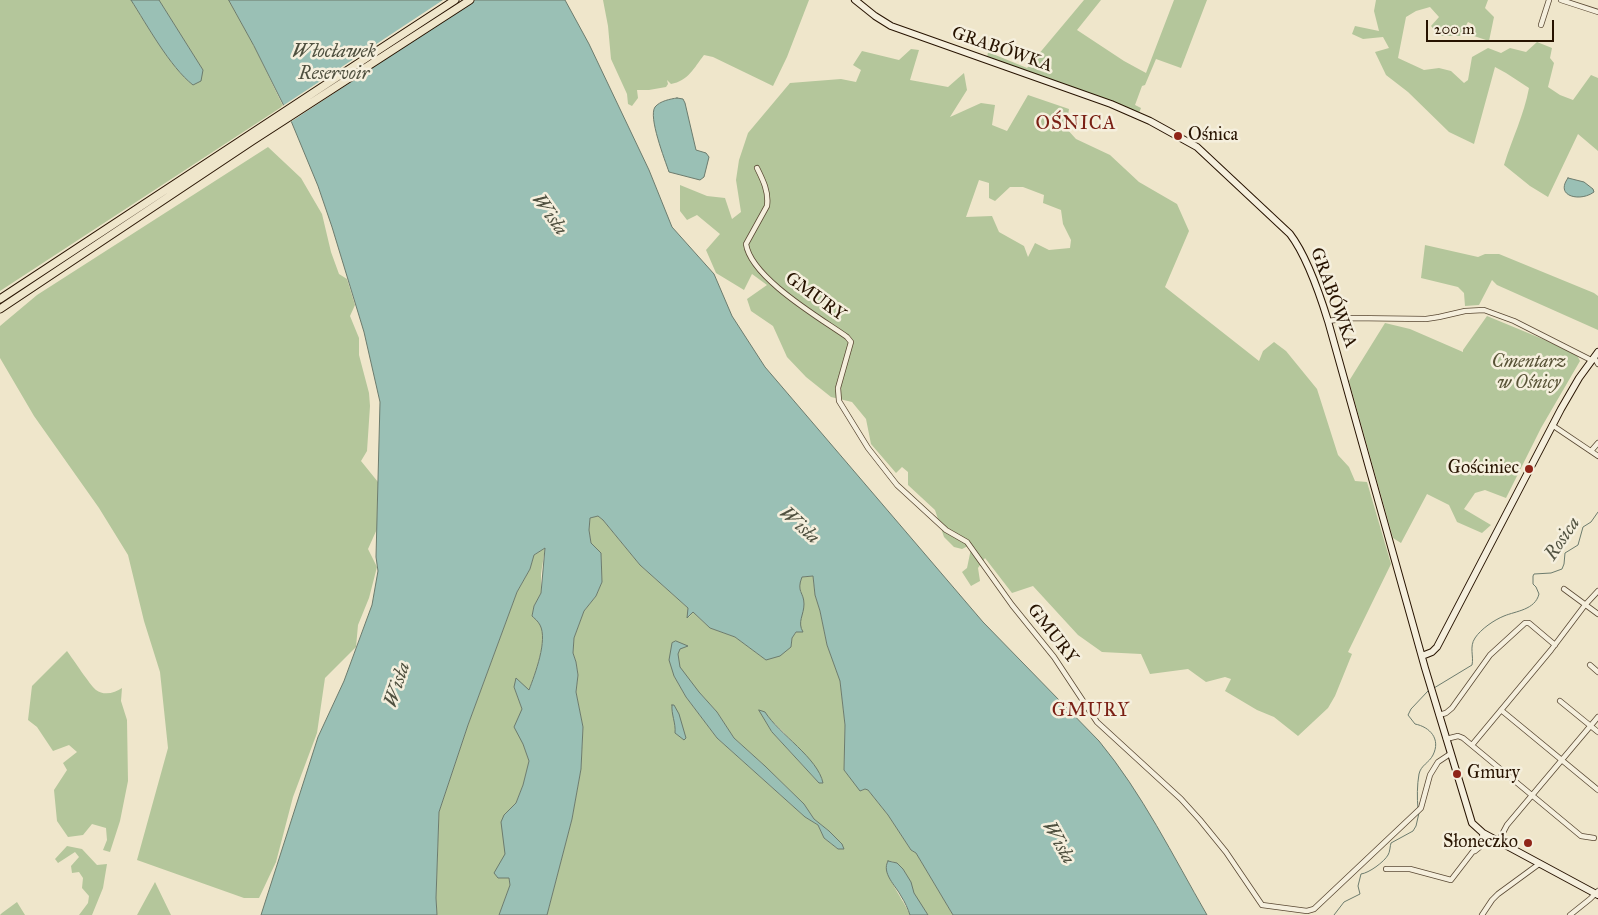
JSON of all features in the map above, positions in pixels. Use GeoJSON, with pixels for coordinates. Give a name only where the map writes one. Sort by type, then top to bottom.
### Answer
{"type":"FeatureCollection","features":[{"type":"Feature","properties":{"kind":"main road"},"geometry":{"type":"LineString","coordinates":[[0,309],[328,84],[455,0]]}},
{"type":"Feature","properties":{"kind":"main road"},"geometry":{"type":"LineString","coordinates":[[0,299],[250,138],[470,0]]}},
{"type":"Feature","properties":{"kind":"street","name":"GRABÓWKA"},"geometry":{"type":"LineString","coordinates":[[855,0],[891,26],[1111,104],[1150,121],[1193,144],[1292,238],[1308,270],[1328,321],[1450,754],[1471,819],[1476,828],[1483,833]]}},
{"type":"Feature","properties":{"kind":"street"},"geometry":{"type":"LineString","coordinates":[[1541,25],[1549,0]]}},
{"type":"Feature","properties":{"kind":"street"},"geometry":{"type":"LineString","coordinates":[[1562,0],[1597,11],[1598,4]]}},
{"type":"Feature","properties":{"kind":"street","name":"GMURY"},"geometry":{"type":"LineString","coordinates":[[757,168],[765,183],[768,200],[767,206],[746,244],[747,250],[775,286],[847,337],[851,342],[838,388],[840,401],[868,448],[897,485],[946,530],[966,542],[1012,606],[1059,663],[1102,728],[1181,799],[1200,820],[1226,852],[1262,905],[1271,908],[1310,911],[1416,814],[1421,808],[1430,775],[1438,762],[1450,754]]}},
{"type":"Feature","properties":{"kind":"street"},"geometry":{"type":"LineString","coordinates":[[1328,321],[1350,318],[1426,319],[1439,318],[1465,311],[1484,310],[1594,356],[1598,364]]}},
{"type":"Feature","properties":{"kind":"street"},"geometry":{"type":"LineString","coordinates":[[1422,656],[1432,652],[1437,647],[1552,425],[1594,356]]}},
{"type":"Feature","properties":{"kind":"street"},"geometry":{"type":"LineString","coordinates":[[1552,425],[1598,456]]}},
{"type":"Feature","properties":{"kind":"street"},"geometry":{"type":"LineString","coordinates":[[1591,451],[1598,443]]}},
{"type":"Feature","properties":{"kind":"street"},"geometry":{"type":"LineString","coordinates":[[1564,588],[1598,614]]}},
{"type":"Feature","properties":{"kind":"street"},"geometry":{"type":"LineString","coordinates":[[1472,744],[1555,645],[1585,604],[1598,591]]}},
{"type":"Feature","properties":{"kind":"street"},"geometry":{"type":"LineString","coordinates":[[1439,715],[1446,713],[1452,708],[1490,655],[1525,623],[1529,623],[1555,645]]}},
{"type":"Feature","properties":{"kind":"street"},"geometry":{"type":"LineString","coordinates":[[1590,665],[1598,672]]}},
{"type":"Feature","properties":{"kind":"street"},"geometry":{"type":"LineString","coordinates":[[1560,701],[1598,732]]}},
{"type":"Feature","properties":{"kind":"street"},"geometry":{"type":"LineString","coordinates":[[1501,710],[1598,790]]}},
{"type":"Feature","properties":{"kind":"street"},"geometry":{"type":"LineString","coordinates":[[1472,853],[1494,840],[1598,717]]}},
{"type":"Feature","properties":{"kind":"street"},"geometry":{"type":"LineString","coordinates":[[1446,739],[1458,736],[1472,744],[1581,836],[1594,838]]}},
{"type":"Feature","properties":{"kind":"street"},"geometry":{"type":"LineString","coordinates":[[1386,869],[1410,869],[1451,880],[1472,853],[1483,833],[1597,893],[1570,915]]}},
{"type":"Feature","properties":{"kind":"street"},"geometry":{"type":"LineString","coordinates":[[1482,915],[1498,894],[1539,864]]}},
{"type":"Feature","properties":{"kind":"green space"},"geometry":{"type":"Polygon","coordinates":[[[0,0],[131,0],[167,57],[193,85],[203,70],[159,0],[229,0],[283,106],[0,291],[0,0]]]}},
{"type":"Feature","properties":{"kind":"green space"},"geometry":{"type":"Polygon","coordinates":[[[603,0],[809,0],[787,57],[773,86],[713,57],[704,55],[682,80],[671,84],[667,80],[668,84],[666,87],[637,90],[638,98],[632,106],[628,104],[627,94],[611,59],[603,0]]]}},
{"type":"Feature","properties":{"kind":"green space"},"geometry":{"type":"Polygon","coordinates":[[[1084,0],[1101,0],[1077,30],[1146,73],[1174,0],[1207,0],[1181,68],[1156,59],[1145,85],[1142,86],[1135,105],[1141,108],[1139,113],[987,58],[988,52],[1027,68],[1084,0]]]}},
{"type":"Feature","properties":{"kind":"green space"},"geometry":{"type":"Polygon","coordinates":[[[1376,0],[1488,0],[1485,8],[1494,17],[1489,41],[1474,36],[1474,25],[1468,22],[1460,36],[1440,36],[1431,26],[1439,17],[1430,7],[1416,11],[1406,17],[1398,58],[1424,70],[1439,68],[1451,71],[1464,83],[1468,80],[1472,57],[1488,48],[1501,53],[1510,48],[1526,52],[1537,42],[1552,48],[1550,58],[1554,63],[1548,87],[1560,95],[1573,100],[1591,75],[1598,78],[1598,151],[1578,134],[1548,197],[1530,186],[1504,165],[1529,88],[1495,67],[1474,144],[1449,132],[1408,92],[1386,75],[1375,52],[1389,48],[1383,37],[1363,39],[1352,34],[1355,26],[1379,31],[1374,11],[1376,0]]]}},
{"type":"Feature","properties":{"kind":"green space"},"geometry":{"type":"Polygon","coordinates":[[[911,49],[919,50],[910,80],[948,87],[964,73],[967,90],[950,117],[981,103],[995,105],[992,125],[1007,131],[1028,95],[1069,109],[1066,128],[1076,139],[1110,155],[1139,182],[1177,204],[1189,231],[1165,287],[1259,361],[1263,351],[1274,342],[1286,351],[1317,389],[1338,455],[1349,467],[1355,481],[1367,482],[1391,564],[1348,652],[1352,654],[1335,696],[1328,708],[1298,736],[1274,717],[1257,710],[1225,691],[1231,679],[1225,677],[1206,682],[1188,669],[1150,674],[1141,654],[1102,652],[1078,635],[1033,586],[1012,593],[985,558],[978,568],[980,581],[971,586],[962,572],[967,568],[972,544],[962,549],[954,547],[944,537],[935,510],[908,485],[908,472],[902,467],[896,473],[871,444],[866,419],[852,402],[831,397],[806,377],[787,357],[773,326],[751,311],[747,299],[767,285],[752,274],[744,290],[716,273],[706,250],[720,234],[697,215],[687,220],[680,211],[680,185],[707,196],[725,198],[732,219],[741,212],[736,180],[739,160],[748,133],[790,83],[841,79],[856,82],[861,70],[853,65],[862,51],[899,60],[911,49]],[[979,180],[966,217],[992,216],[999,232],[1024,246],[1028,257],[1035,243],[1049,250],[1070,248],[1071,240],[1063,224],[1061,210],[1043,203],[1044,195],[1023,187],[1010,187],[995,201],[989,198],[989,183],[979,180]]]}},
{"type":"Feature","properties":{"kind":"green space"},"geometry":{"type":"Polygon","coordinates":[[[268,147],[301,178],[322,214],[331,252],[339,274],[347,279],[355,305],[350,316],[359,338],[359,355],[369,393],[370,406],[367,451],[361,461],[378,482],[377,529],[368,549],[377,567],[369,598],[358,625],[356,647],[325,678],[317,733],[293,797],[276,862],[259,898],[244,898],[137,860],[168,748],[160,672],[144,621],[128,555],[99,508],[34,416],[0,358],[0,326],[37,295],[268,147]]]}},
{"type":"Feature","properties":{"kind":"green space"},"geometry":{"type":"Polygon","coordinates":[[[1425,245],[1478,257],[1485,254],[1499,254],[1594,293],[1598,296],[1598,330],[1497,285],[1492,280],[1479,305],[1465,306],[1464,293],[1458,287],[1421,278],[1425,245]]]}},
{"type":"Feature","properties":{"kind":"green space","name":"Cmentarz w Ośnicy"},"geometry":{"type":"Polygon","coordinates":[[[1487,316],[1577,355],[1580,361],[1541,428],[1506,498],[1485,490],[1475,493],[1464,509],[1491,525],[1482,533],[1457,522],[1449,505],[1427,494],[1401,543],[1393,538],[1349,381],[1385,323],[1410,329],[1463,352],[1487,316]]]}},
{"type":"Feature","properties":{"kind":"green space"},"geometry":{"type":"Polygon","coordinates":[[[598,516],[603,520],[640,565],[688,608],[689,617],[693,612],[710,628],[735,637],[766,660],[791,647],[792,637],[800,628],[800,618],[804,604],[799,585],[802,577],[813,576],[815,595],[827,645],[840,680],[845,725],[844,770],[861,791],[868,790],[888,815],[911,850],[916,853],[953,915],[928,915],[914,895],[903,870],[891,861],[887,862],[888,874],[910,915],[547,915],[572,819],[581,769],[583,727],[576,692],[578,675],[573,653],[574,638],[584,611],[596,596],[602,582],[601,553],[591,543],[590,518],[598,516]],[[674,676],[686,697],[717,738],[805,817],[818,825],[824,838],[838,849],[829,831],[814,819],[804,804],[734,738],[717,712],[699,692],[674,676]],[[760,710],[772,732],[819,783],[823,783],[806,756],[760,710]]]}},
{"type":"Feature","properties":{"kind":"green space"},"geometry":{"type":"Polygon","coordinates":[[[545,548],[541,574],[541,593],[534,606],[532,616],[540,624],[542,631],[540,657],[529,690],[514,687],[522,709],[523,744],[529,761],[516,803],[504,815],[504,839],[510,885],[499,915],[437,915],[439,812],[468,725],[517,592],[530,569],[534,555],[545,548]]]}},
{"type":"Feature","properties":{"kind":"green space"},"geometry":{"type":"Polygon","coordinates":[[[67,651],[96,690],[102,693],[109,693],[122,688],[121,701],[127,720],[128,781],[120,821],[110,852],[103,850],[107,840],[106,828],[92,824],[83,835],[68,837],[57,821],[54,790],[67,770],[63,763],[77,752],[69,745],[53,751],[37,727],[28,720],[32,686],[67,651]]]}},
{"type":"Feature","properties":{"kind":"green space"},"geometry":{"type":"Polygon","coordinates":[[[67,846],[82,849],[97,865],[107,864],[103,888],[92,915],[79,915],[88,903],[89,896],[82,888],[83,878],[79,872],[72,873],[71,866],[79,857],[75,852],[58,863],[55,859],[67,846]]]}},
{"type":"Feature","properties":{"kind":"green space"},"geometry":{"type":"Polygon","coordinates":[[[155,882],[171,915],[137,915],[155,882]]]}},
{"type":"Feature","properties":{"kind":"green space"},"geometry":{"type":"Polygon","coordinates":[[[17,902],[25,915],[0,915],[2,913],[17,902]]]}},
{"type":"Feature","properties":{"kind":"water"},"geometry":{"type":"Polygon","coordinates":[[[131,0],[159,0],[203,70],[201,81],[193,85],[176,68],[131,0]]]}},
{"type":"Feature","properties":{"kind":"water"},"geometry":{"type":"Polygon","coordinates":[[[229,0],[565,0],[589,44],[649,170],[672,227],[714,274],[732,316],[765,367],[983,622],[1099,741],[1143,803],[1207,915],[953,915],[916,853],[911,850],[888,815],[868,790],[860,791],[844,770],[845,725],[840,681],[827,645],[815,595],[813,576],[802,577],[800,582],[804,604],[801,622],[803,632],[796,632],[792,638],[791,647],[780,656],[766,660],[735,637],[710,628],[693,612],[687,618],[688,608],[640,565],[598,516],[590,518],[589,530],[591,543],[601,553],[602,582],[596,596],[584,611],[574,638],[573,653],[578,675],[576,692],[583,727],[581,769],[572,819],[547,915],[499,915],[510,885],[509,878],[498,878],[494,873],[505,854],[501,822],[504,815],[516,803],[529,761],[514,727],[522,709],[514,687],[516,678],[529,690],[540,657],[542,631],[532,616],[534,606],[541,593],[545,548],[534,555],[530,569],[517,592],[468,725],[439,812],[437,915],[261,915],[318,737],[344,681],[372,605],[378,571],[376,557],[380,402],[364,332],[318,186],[289,116],[229,0]]]}},
{"type":"Feature","properties":{"kind":"water"},"geometry":{"type":"Polygon","coordinates":[[[677,98],[683,99],[685,103],[696,150],[706,153],[709,157],[704,177],[700,180],[669,172],[658,139],[653,112],[655,107],[662,102],[677,98]]]}},
{"type":"Feature","properties":{"kind":"water"},"geometry":{"type":"Polygon","coordinates":[[[1568,178],[1584,182],[1594,192],[1582,197],[1571,196],[1564,190],[1568,178]]]}},
{"type":"Feature","properties":{"kind":"water"},"geometry":{"type":"Polygon","coordinates":[[[676,641],[688,646],[680,649],[678,654],[680,667],[717,712],[734,738],[804,804],[814,819],[842,844],[844,849],[838,849],[824,838],[818,825],[805,817],[717,738],[686,697],[674,676],[669,660],[672,643],[676,641]]]}},
{"type":"Feature","properties":{"kind":"water"},"geometry":{"type":"Polygon","coordinates":[[[672,705],[674,705],[679,714],[686,738],[684,740],[675,733],[672,705]]]}},
{"type":"Feature","properties":{"kind":"water"},"geometry":{"type":"Polygon","coordinates":[[[759,710],[765,712],[814,764],[823,783],[819,783],[772,732],[759,710]]]}},
{"type":"Feature","properties":{"kind":"water"},"geometry":{"type":"Polygon","coordinates":[[[888,861],[897,863],[903,869],[911,882],[914,893],[928,915],[910,915],[888,875],[886,866],[888,861]]]}},
{"type":"Feature","properties":{"kind":"pier"},"geometry":{"type":"Polygon","coordinates":[[[443,0],[475,0],[289,123],[281,107],[443,0]]]}},
{"type":"Feature","properties":{"kind":"waterway","name":"Rosica"},"geometry":{"type":"LineString","coordinates":[[1434,688],[1472,665],[1473,641],[1484,628],[1492,622],[1529,607],[1534,603],[1539,594],[1533,584],[1534,574],[1551,573],[1562,569],[1565,553],[1578,545],[1583,527],[1591,522],[1598,512]]}},
{"type":"Feature","properties":{"kind":"waterway","name":"Rosica"},"geometry":{"type":"LineString","coordinates":[[1418,809],[1417,791],[1419,774],[1421,768],[1433,755],[1436,744],[1433,735],[1425,728],[1415,724],[1408,715],[1411,709],[1428,691]]}},
{"type":"Feature","properties":{"kind":"waterway","name":"Rosica"},"geometry":{"type":"LineString","coordinates":[[1334,915],[1344,902],[1360,894],[1358,886],[1361,874],[1372,869],[1386,858],[1389,854],[1391,843],[1413,831],[1419,813]]}},
{"type":"Feature","properties":{"kind":"place","name":"Ośnica"},"geometry":{"type":"Point","coordinates":[1178,136]}},
{"type":"Feature","properties":{"kind":"place","name":"Gościniec"},"geometry":{"type":"Point","coordinates":[1529,469]}},
{"type":"Feature","properties":{"kind":"place","name":"Gmury"},"geometry":{"type":"Point","coordinates":[1457,774]}},
{"type":"Feature","properties":{"kind":"place","name":"Słoneczko"},"geometry":{"type":"Point","coordinates":[1528,843]}},
{"type":"Feature","properties":{"kind":"district","name":"OŚNICA"},"geometry":{"type":"Point","coordinates":[1076,124]}},
{"type":"Feature","properties":{"kind":"district","name":"GMURY"},"geometry":{"type":"Point","coordinates":[1091,711]}},
{"type":"Feature","properties":{"kind":"water label","name":"Włocławek Reservoir"},"geometry":{"type":"Point","coordinates":[334,63]}},
{"type":"Feature","properties":{"kind":"water label","name":"Wisła"},"geometry":{"type":"Point","coordinates":[549,215]}},
{"type":"Feature","properties":{"kind":"water label","name":"Wisła"},"geometry":{"type":"Point","coordinates":[799,526]}},
{"type":"Feature","properties":{"kind":"water label","name":"Wisła"},"geometry":{"type":"Point","coordinates":[398,685]}},
{"type":"Feature","properties":{"kind":"water label","name":"Wisła"},"geometry":{"type":"Point","coordinates":[1058,843]}}]}
